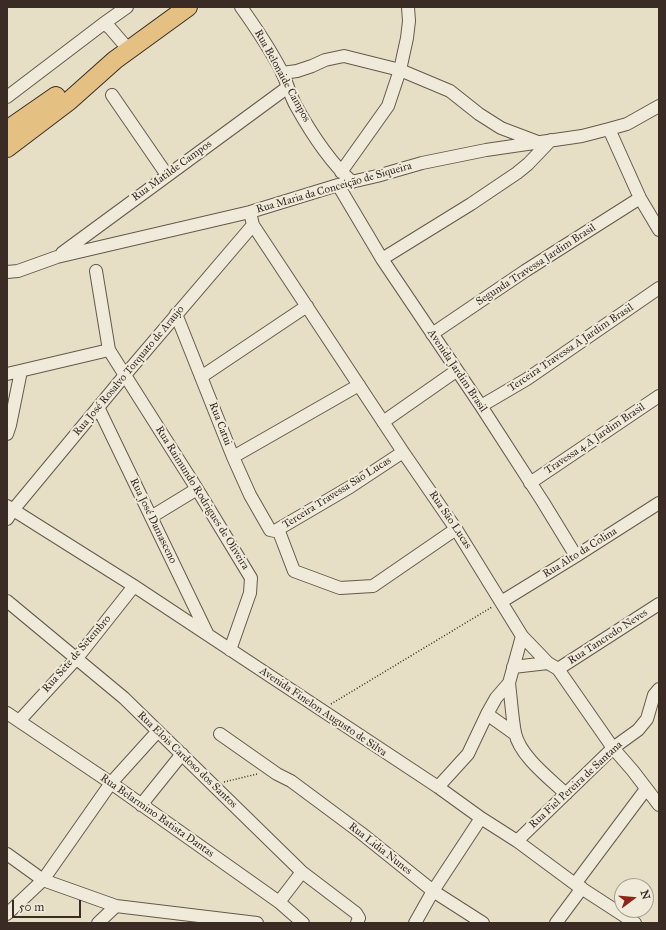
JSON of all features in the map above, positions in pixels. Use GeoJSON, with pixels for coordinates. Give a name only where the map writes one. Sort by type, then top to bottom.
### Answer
{"type":"FeatureCollection","features":[{"type":"Feature","properties":{"kind":"highway"},"geometry":{"type":"LineString","coordinates":[[7,148],[69,101],[122,55],[183,9]]}},
{"type":"Feature","properties":{"kind":"highway"},"geometry":{"type":"LineString","coordinates":[[7,130],[62,92],[122,55]]}},
{"type":"Feature","properties":{"kind":"street"},"geometry":{"type":"LineString","coordinates":[[7,97],[127,7]]}},
{"type":"Feature","properties":{"kind":"street","name":"Rua Belonaide Campos"},"geometry":{"type":"LineString","coordinates":[[241,7],[267,44],[282,72],[296,105],[328,155],[341,172],[352,182]]}},
{"type":"Feature","properties":{"kind":"street"},"geometry":{"type":"LineString","coordinates":[[341,172],[388,106],[400,70],[407,38],[409,21],[408,7]]}},
{"type":"Feature","properties":{"kind":"street"},"geometry":{"type":"LineString","coordinates":[[103,24],[110,28],[122,55]]}},
{"type":"Feature","properties":{"kind":"street"},"geometry":{"type":"LineString","coordinates":[[282,72],[297,71],[325,60],[344,56],[400,70],[450,91],[479,114],[501,128],[538,142]]}},
{"type":"Feature","properties":{"kind":"street","name":"Rua Matilde Campos"},"geometry":{"type":"LineString","coordinates":[[57,257],[288,87]]}},
{"type":"Feature","properties":{"kind":"street"},"geometry":{"type":"LineString","coordinates":[[112,95],[168,175]]}},
{"type":"Feature","properties":{"kind":"street","name":"Rua Maria da Conceição de Siqueira"},"geometry":{"type":"LineString","coordinates":[[7,272],[18,270],[57,257],[250,212],[338,185],[377,176],[422,162],[582,136],[627,124],[659,106]]}},
{"type":"Feature","properties":{"kind":"street"},"geometry":{"type":"LineString","coordinates":[[609,129],[640,198],[659,230]]}},
{"type":"Feature","properties":{"kind":"street"},"geometry":{"type":"LineString","coordinates":[[382,259],[472,204],[511,177],[528,164],[551,140]]}},
{"type":"Feature","properties":{"kind":"street","name":"Avenida Jardim Brasil"},"geometry":{"type":"LineString","coordinates":[[338,185],[382,259],[481,406],[576,556]]}},
{"type":"Feature","properties":{"kind":"street","name":"Segunda Travessa Jardim Brasil"},"geometry":{"type":"LineString","coordinates":[[432,334],[524,271],[640,198]]}},
{"type":"Feature","properties":{"kind":"street"},"geometry":{"type":"LineString","coordinates":[[250,212],[253,225]]}},
{"type":"Feature","properties":{"kind":"street","name":"Rua São Lucas"},"geometry":{"type":"LineString","coordinates":[[253,225],[403,452],[456,529],[522,636],[553,666],[613,748],[659,805]]}},
{"type":"Feature","properties":{"kind":"street","name":"Rua José Rosalvo Torquato de Araujo"},"geometry":{"type":"LineString","coordinates":[[9,512],[253,225]]}},
{"type":"Feature","properties":{"kind":"street"},"geometry":{"type":"LineString","coordinates":[[7,374],[109,350],[96,271]]}},
{"type":"Feature","properties":{"kind":"street","name":"Terceira Travessa A Jardim Brasil"},"geometry":{"type":"LineString","coordinates":[[481,406],[527,379],[659,288]]}},
{"type":"Feature","properties":{"kind":"street"},"geometry":{"type":"LineString","coordinates":[[201,377],[307,306]]}},
{"type":"Feature","properties":{"kind":"street","name":"Rua Catui"},"geometry":{"type":"LineString","coordinates":[[176,314],[233,457],[268,529],[275,530],[294,571],[340,588],[373,586],[456,529]]}},
{"type":"Feature","properties":{"kind":"street","name":"Rua Raimundo Rodrigues de Oliveira"},"geometry":{"type":"LineString","coordinates":[[109,350],[197,489],[251,578],[250,593],[230,650]]}},
{"type":"Feature","properties":{"kind":"street"},"geometry":{"type":"LineString","coordinates":[[383,422],[456,370]]}},
{"type":"Feature","properties":{"kind":"street"},"geometry":{"type":"LineString","coordinates":[[7,434],[21,371]]}},
{"type":"Feature","properties":{"kind":"street"},"geometry":{"type":"LineString","coordinates":[[233,457],[359,385]]}},
{"type":"Feature","properties":{"kind":"street","name":"Travessa 4 A Jardim Brasil"},"geometry":{"type":"LineString","coordinates":[[530,483],[659,396]]}},
{"type":"Feature","properties":{"kind":"street","name":"Rua José Damasceno"},"geometry":{"type":"LineString","coordinates":[[98,407],[208,635]]}},
{"type":"Feature","properties":{"kind":"street","name":"Terceira Travessa São Lucas"},"geometry":{"type":"LineString","coordinates":[[275,530],[350,486],[403,452]]}},
{"type":"Feature","properties":{"kind":"street"},"geometry":{"type":"LineString","coordinates":[[151,517],[197,489]]}},
{"type":"Feature","properties":{"kind":"street","name":"Rua Alto da Colina"},"geometry":{"type":"LineString","coordinates":[[501,602],[659,503]]}},
{"type":"Feature","properties":{"kind":"street","name":"Avenida Finelon Augusto de Silva"},"geometry":{"type":"LineString","coordinates":[[9,512],[134,586],[320,711],[438,787],[481,818],[517,841],[578,886],[635,923]]}},
{"type":"Feature","properties":{"kind":"street","name":"Rua Sete de Setembro"},"geometry":{"type":"LineString","coordinates":[[18,721],[77,658],[134,586]]}},
{"type":"Feature","properties":{"kind":"street","name":"Rua Elois Cardoso dos Santos"},"geometry":{"type":"LineString","coordinates":[[7,601],[124,698],[302,872],[356,913],[359,918],[357,923]]}},
{"type":"Feature","properties":{"kind":"street","name":"Rua Tancredo Neves"},"geometry":{"type":"LineString","coordinates":[[553,666],[659,604]]}},
{"type":"Feature","properties":{"kind":"street"},"geometry":{"type":"LineString","coordinates":[[522,636],[509,683],[515,734],[523,750],[540,771],[566,794]]}},
{"type":"Feature","properties":{"kind":"street"},"geometry":{"type":"LineString","coordinates":[[513,667],[553,666]]}},
{"type":"Feature","properties":{"kind":"street"},"geometry":{"type":"LineString","coordinates":[[438,787],[468,754],[496,698],[509,683]]}},
{"type":"Feature","properties":{"kind":"street","name":"Rua Fiel Pereira de Santana"},"geometry":{"type":"LineString","coordinates":[[517,841],[613,748],[643,725],[647,719],[654,695],[659,689]]}},
{"type":"Feature","properties":{"kind":"street","name":"Rua Belarmino Batista Dantas"},"geometry":{"type":"LineString","coordinates":[[7,713],[111,783],[279,902],[303,923]]}},
{"type":"Feature","properties":{"kind":"street"},"geometry":{"type":"LineString","coordinates":[[487,714],[515,734]]}},
{"type":"Feature","properties":{"kind":"street"},"geometry":{"type":"LineString","coordinates":[[7,914],[43,880],[111,783],[158,731]]}},
{"type":"Feature","properties":{"kind":"street","name":"Rua Lidia Nunes"},"geometry":{"type":"LineString","coordinates":[[220,734],[277,774],[291,781],[361,833],[433,891],[484,923]]}},
{"type":"Feature","properties":{"kind":"street"},"geometry":{"type":"LineString","coordinates":[[141,805],[182,754]]}},
{"type":"Feature","properties":{"kind":"street"},"geometry":{"type":"LineString","coordinates":[[556,923],[578,886],[646,789]]}},
{"type":"Feature","properties":{"kind":"street"},"geometry":{"type":"LineString","coordinates":[[415,923],[433,891],[481,818]]}},
{"type":"Feature","properties":{"kind":"street"},"geometry":{"type":"LineString","coordinates":[[7,854],[43,880],[116,906],[258,923]]}},
{"type":"Feature","properties":{"kind":"street"},"geometry":{"type":"LineString","coordinates":[[279,902],[302,872]]}},
{"type":"Feature","properties":{"kind":"street"},"geometry":{"type":"LineString","coordinates":[[98,923],[116,906]]}},
{"type":"Feature","properties":{"kind":"path"},"geometry":{"type":"LineString","coordinates":[[320,711],[501,602]]}},
{"type":"Feature","properties":{"kind":"path"},"geometry":{"type":"LineString","coordinates":[[213,785],[257,774]]}}]}
